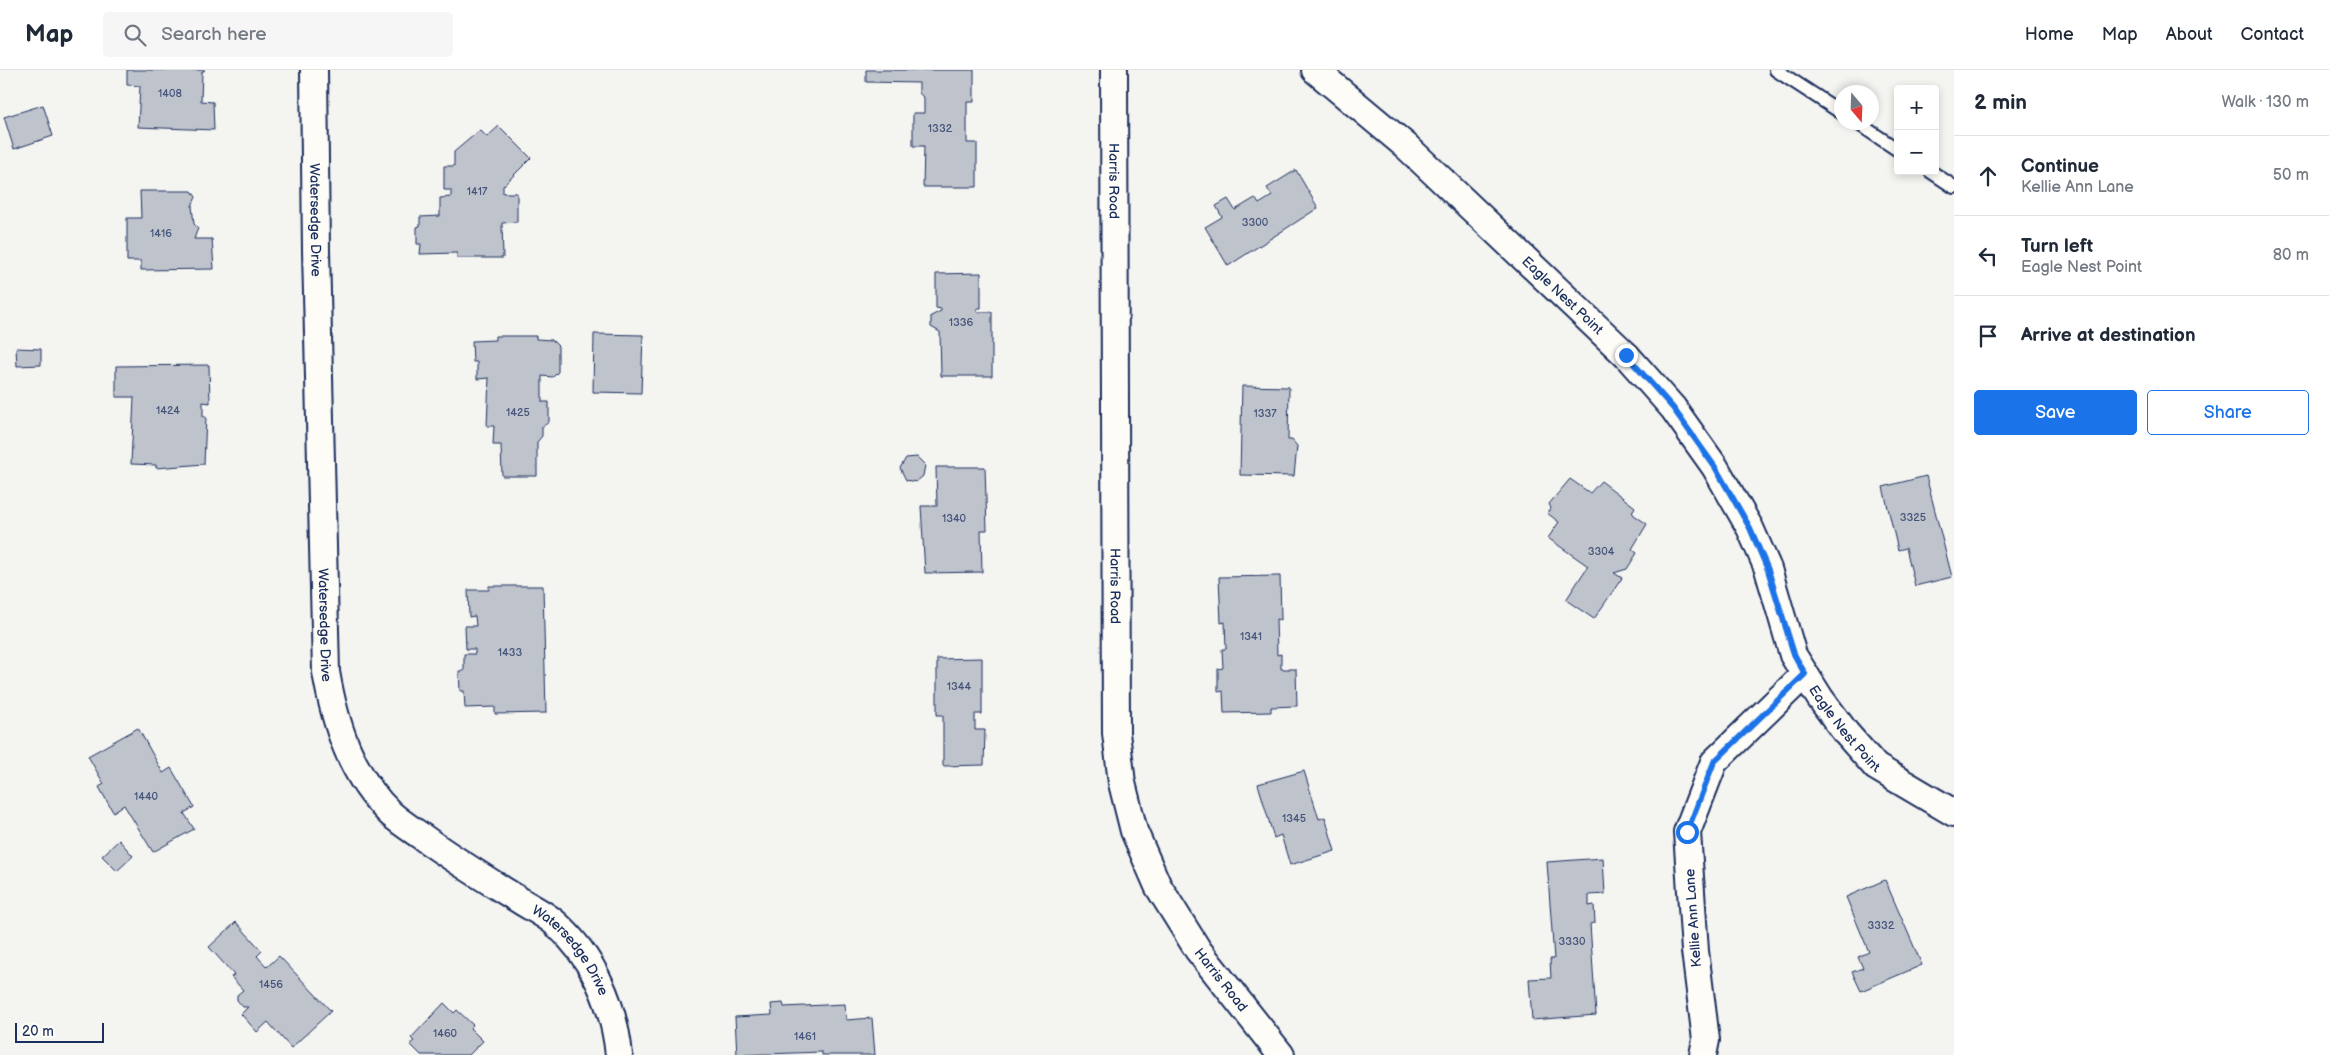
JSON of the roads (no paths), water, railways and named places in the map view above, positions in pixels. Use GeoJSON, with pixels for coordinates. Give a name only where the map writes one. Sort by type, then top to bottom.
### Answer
{"type":"FeatureCollection","features":[{"type":"Feature","properties":{"kind":"street","name":"Watersedge Drive"},"geometry":{"type":"LineString","coordinates":[[314,70],[316,251],[326,672],[332,711],[346,748],[365,783],[391,814],[436,847],[554,922],[579,948],[598,980],[612,1014],[619,1055]]}},
{"type":"Feature","properties":{"kind":"street","name":"Harris Road"},"geometry":{"type":"LineString","coordinates":[[1114,70],[1116,732],[1122,782],[1134,831],[1158,886],[1198,950],[1281,1055]]}},
{"type":"Feature","properties":{"kind":"street","name":"Eagle Nest Point"},"geometry":{"type":"LineString","coordinates":[[1315,70],[1414,152],[1626,355],[1673,408],[1715,467],[1750,528],[1768,570],[1794,654],[1832,716],[1876,767],[1954,813]]}},
{"type":"Feature","properties":{"kind":"street","name":"Kellie Ann Lane"},"geometry":{"type":"LineString","coordinates":[[1703,1055],[1706,1040],[1695,951],[1687,832],[1714,762],[1805,674]]}},
{"type":"Feature","properties":{"kind":"lane"},"geometry":{"type":"LineString","coordinates":[[1776,70],[1834,108]]}},
{"type":"Feature","properties":{"kind":"lane"},"geometry":{"type":"LineString","coordinates":[[1868,130],[1894,147]]}},
{"type":"Feature","properties":{"kind":"lane"},"geometry":{"type":"LineString","coordinates":[[1936,175],[1954,188]]}}]}
